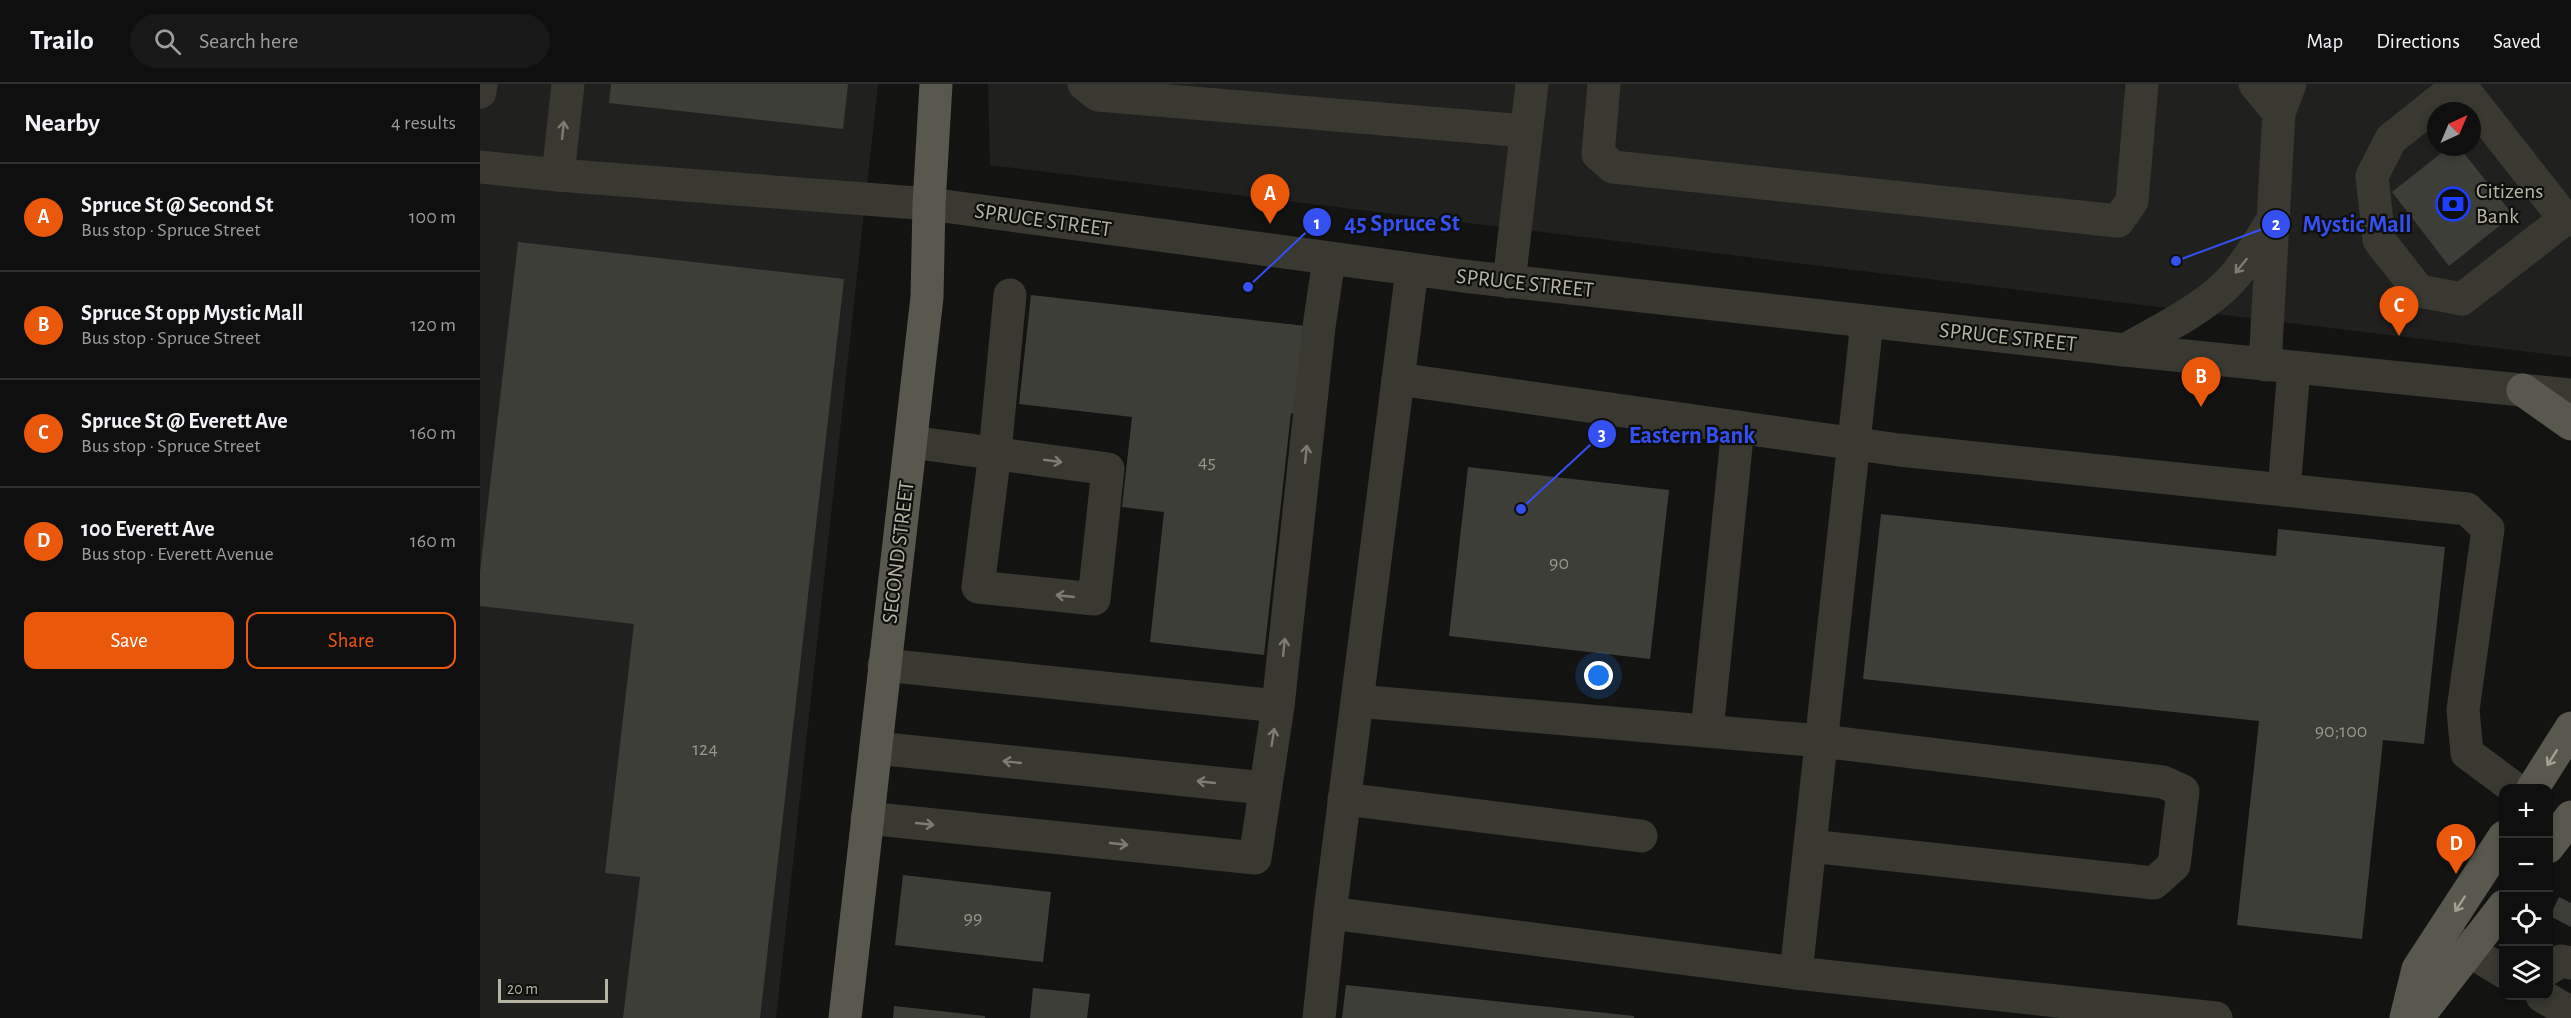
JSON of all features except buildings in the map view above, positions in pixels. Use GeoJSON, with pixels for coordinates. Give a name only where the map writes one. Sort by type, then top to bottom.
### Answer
{"type":"FeatureCollection","features":[{"type":"Feature","properties":{"kind":"main road","name":"SECOND STREET"},"geometry":{"type":"LineString","coordinates":[[845,1018],[927,297],[929,204],[936,84]]}},
{"type":"Feature","properties":{"kind":"main road"},"geometry":{"type":"LineString","coordinates":[[2523,390],[2571,424]]}},
{"type":"Feature","properties":{"kind":"main road"},"geometry":{"type":"LineString","coordinates":[[2536,784],[2571,728]]}},
{"type":"Feature","properties":{"kind":"main road"},"geometry":{"type":"LineString","coordinates":[[2553,840],[2571,817]]}},
{"type":"Feature","properties":{"kind":"main road"},"geometry":{"type":"LineString","coordinates":[[2406,1018],[2418,969],[2503,838]]}},
{"type":"Feature","properties":{"kind":"main road"},"geometry":{"type":"LineString","coordinates":[[2417,1018],[2499,912]]}},
{"type":"Feature","properties":{"kind":"street"},"geometry":{"type":"LineString","coordinates":[[480,92],[481,84]]}},
{"type":"Feature","properties":{"kind":"street"},"geometry":{"type":"LineString","coordinates":[[558,175],[568,84]]}},
{"type":"Feature","properties":{"kind":"street"},"geometry":{"type":"LineString","coordinates":[[1084,84],[1098,95],[1526,131]]}},
{"type":"Feature","properties":{"kind":"street"},"geometry":{"type":"LineString","coordinates":[[1509,282],[1532,84]]}},
{"type":"Feature","properties":{"kind":"street"},"geometry":{"type":"LineString","coordinates":[[1604,84],[1598,154],[1612,167],[2118,221],[2132,201],[2142,84]]}},
{"type":"Feature","properties":{"kind":"street"},"geometry":{"type":"LineString","coordinates":[[2255,84],[2285,99],[2274,218],[2284,490]]}},
{"type":"Feature","properties":{"kind":"street"},"geometry":{"type":"LineString","coordinates":[[2460,84],[2568,219],[2462,299],[2419,291],[2379,240],[2373,176],[2391,139],[2460,84]]}},
{"type":"Feature","properties":{"kind":"street","name":"SPRUCE STREET"},"geometry":{"type":"LineString","coordinates":[[480,167],[929,204],[1509,282],[2279,367],[2571,395]]}},
{"type":"Feature","properties":{"kind":"street"},"geometry":{"type":"LineString","coordinates":[[2125,350],[2185,314],[2224,286],[2253,252],[2274,218]]}},
{"type":"Feature","properties":{"kind":"street"},"geometry":{"type":"LineString","coordinates":[[867,818],[1255,858],[1278,706],[1319,327],[1329,259]]}},
{"type":"Feature","properties":{"kind":"street"},"geometry":{"type":"LineString","coordinates":[[1319,1018],[1344,799],[1412,270]]}},
{"type":"Feature","properties":{"kind":"street"},"geometry":{"type":"LineString","coordinates":[[911,442],[995,452],[1108,469],[1095,599],[978,587],[995,452],[1010,295]]}},
{"type":"Feature","properties":{"kind":"street"},"geometry":{"type":"LineString","coordinates":[[1796,973],[1867,322]]}},
{"type":"Feature","properties":{"kind":"street"},"geometry":{"type":"LineString","coordinates":[[1398,379],[1854,443],[2468,509],[2488,529],[2463,710],[2467,753],[2507,784]]}},
{"type":"Feature","properties":{"kind":"street"},"geometry":{"type":"LineString","coordinates":[[1707,731],[1738,427]]}},
{"type":"Feature","properties":{"kind":"street"},"geometry":{"type":"LineString","coordinates":[[884,665],[1278,706]]}},
{"type":"Feature","properties":{"kind":"street"},"geometry":{"type":"LineString","coordinates":[[1357,701],[1821,741],[2163,782],[2183,791],[2174,865],[2154,883],[1810,846]]}},
{"type":"Feature","properties":{"kind":"street"},"geometry":{"type":"LineString","coordinates":[[876,748],[1264,788]]}},
{"type":"Feature","properties":{"kind":"street"},"geometry":{"type":"LineString","coordinates":[[1344,799],[1641,836]]}},
{"type":"Feature","properties":{"kind":"street"},"geometry":{"type":"LineString","coordinates":[[1330,913],[1796,973],[2200,1017]]}},
{"type":"Feature","properties":{"kind":"street"},"geometry":{"type":"LineString","coordinates":[[2441,933],[2499,969]]}},
{"type":"Feature","properties":{"kind":"street"},"geometry":{"type":"LineString","coordinates":[[2553,966],[2561,961],[2571,963]]}},
{"type":"Feature","properties":{"kind":"street"},"geometry":{"type":"LineString","coordinates":[[2549,1000],[2571,1013]]}},
{"type":"Feature","properties":{"kind":"shaded area"},"geometry":{"type":"Polygon","coordinates":[[[480,84],[878,84],[776,1018],[480,1018],[480,84]]]}},
{"type":"Feature","properties":{"kind":"shaded area"},"geometry":{"type":"Polygon","coordinates":[[[988,84],[2571,84],[2571,357],[990,165],[988,84]]]}},
{"type":"Feature","properties":{"kind":"place","name":"Citizens Bank"},"geometry":{"type":"Point","coordinates":[2453,204]}},
{"type":"Feature","properties":{"kind":"place","name":"Spruce St @ Second St"},"geometry":{"type":"Point","coordinates":[1270,224]}},
{"type":"Feature","properties":{"kind":"place","name":"Mystic Mall"},"geometry":{"type":"Point","coordinates":[2176,261]}},
{"type":"Feature","properties":{"kind":"place","name":"45 Spruce St"},"geometry":{"type":"Point","coordinates":[1248,287]}},
{"type":"Feature","properties":{"kind":"place","name":"Spruce St @ Everett Ave"},"geometry":{"type":"Point","coordinates":[2399,336]}},
{"type":"Feature","properties":{"kind":"place","name":"Spruce St opp Mystic Mall"},"geometry":{"type":"Point","coordinates":[2201,407]}},
{"type":"Feature","properties":{"kind":"place","name":"Eastern Bank"},"geometry":{"type":"Point","coordinates":[1521,509]}},
{"type":"Feature","properties":{"kind":"place","name":"100 Everett Ave"},"geometry":{"type":"Point","coordinates":[2456,874]}}]}
